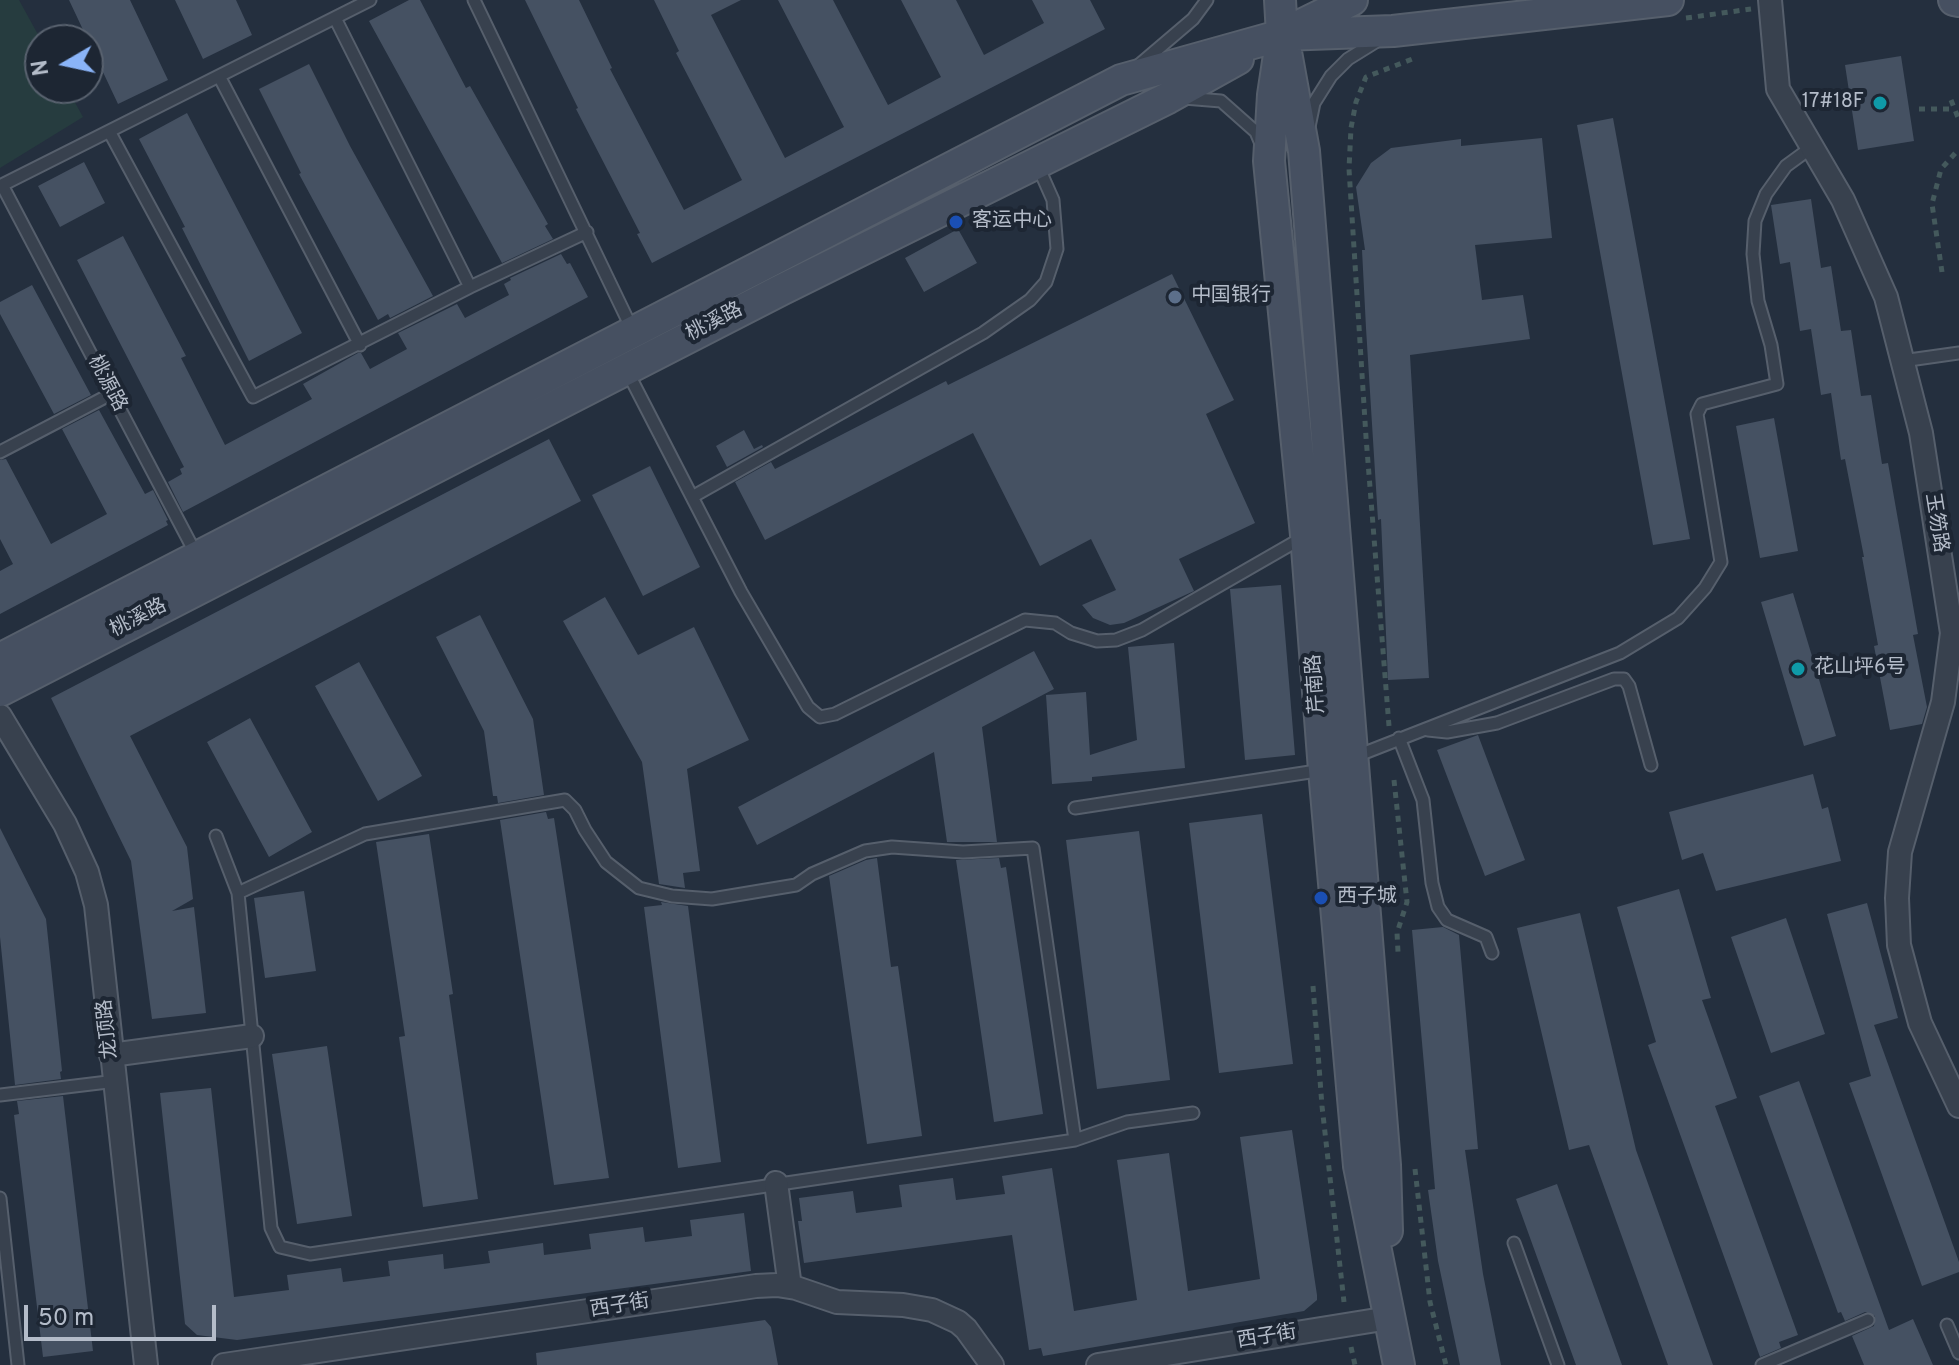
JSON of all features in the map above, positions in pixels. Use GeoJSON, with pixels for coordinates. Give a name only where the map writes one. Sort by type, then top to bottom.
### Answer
{"type":"FeatureCollection","features":[{"type":"Feature","properties":{"kind":"street","name":"芹南路"},"geometry":{"type":"LineString","coordinates":[[1280,0],[1282,35],[1273,95],[1269,161],[1306,535],[1359,1166],[1399,1365]]}},
{"type":"Feature","properties":{"kind":"street"},"geometry":{"type":"LineString","coordinates":[[1282,35],[1352,0]]}},
{"type":"Feature","properties":{"kind":"street","name":"玉笏路"},"geometry":{"type":"LineString","coordinates":[[1770,3],[1778,89],[1843,200],[1886,297],[1921,433],[1952,633],[1943,702],[1900,852],[1897,898],[1899,945],[1920,1023],[1959,1106]]}},
{"type":"Feature","properties":{"kind":"street"},"geometry":{"type":"LineString","coordinates":[[1282,35],[1393,31],[1676,9]]}},
{"type":"Feature","properties":{"kind":"street","name":"桃溪路"},"geometry":{"type":"LineString","coordinates":[[0,691],[210,583],[1121,80],[1282,35]]}},
{"type":"Feature","properties":{"kind":"street","name":"桃溪路"},"geometry":{"type":"LineString","coordinates":[[0,659],[196,556],[629,351],[1037,163],[1168,98],[1282,35]]}},
{"type":"Feature","properties":{"kind":"street"},"geometry":{"type":"LineString","coordinates":[[1282,35],[1304,151],[1385,1165],[1389,1318]]}},
{"type":"Feature","properties":{"kind":"street","name":"龙顶路"},"geometry":{"type":"LineString","coordinates":[[0,716],[65,824],[87,872],[96,905],[146,1365]]}},
{"type":"Feature","properties":{"kind":"street"},"geometry":{"type":"LineString","coordinates":[[111,1055],[252,1036]]}},
{"type":"Feature","properties":{"kind":"street"},"geometry":{"type":"LineString","coordinates":[[776,1183],[790,1287]]}},
{"type":"Feature","properties":{"kind":"street","name":"西子街"},"geometry":{"type":"LineString","coordinates":[[224,1365],[756,1286],[790,1287],[837,1302],[903,1305],[932,1310],[966,1329],[992,1365]]}},
{"type":"Feature","properties":{"kind":"street","name":"西子街"},"geometry":{"type":"LineString","coordinates":[[1098,1365],[1389,1318]]}},
{"type":"Feature","properties":{"kind":"lane"},"geometry":{"type":"LineString","coordinates":[[2,185],[370,0]]}},
{"type":"Feature","properties":{"kind":"lane"},"geometry":{"type":"LineString","coordinates":[[474,0],[587,232],[629,351],[692,497],[741,592],[800,694],[808,707],[820,717],[835,714],[1025,620],[1055,623],[1071,633],[1097,641],[1116,640],[1142,630],[1333,518]]}},
{"type":"Feature","properties":{"kind":"lane","name":"桃溪路"},"geometry":{"type":"LineString","coordinates":[[1121,80],[1193,19],[1207,0]]}},
{"type":"Feature","properties":{"kind":"lane"},"geometry":{"type":"LineString","coordinates":[[335,18],[470,287]]}},
{"type":"Feature","properties":{"kind":"lane"},"geometry":{"type":"LineString","coordinates":[[1304,151],[1314,103],[1331,76],[1348,59],[1393,31]]}},
{"type":"Feature","properties":{"kind":"lane"},"geometry":{"type":"LineString","coordinates":[[219,76],[360,345]]}},
{"type":"Feature","properties":{"kind":"lane"},"geometry":{"type":"LineString","coordinates":[[1168,98],[1221,101],[1256,132],[1269,161]]}},
{"type":"Feature","properties":{"kind":"lane"},"geometry":{"type":"LineString","coordinates":[[109,131],[253,397],[470,287],[587,232]]}},
{"type":"Feature","properties":{"kind":"lane"},"geometry":{"type":"LineString","coordinates":[[1075,808],[1324,770],[1620,653],[1678,618],[1705,588],[1721,562],[1697,414],[1702,404],[1777,384],[1771,345],[1758,301],[1753,254],[1755,221],[1766,194],[1786,166],[1812,147]]}},
{"type":"Feature","properties":{"kind":"lane"},"geometry":{"type":"LineString","coordinates":[[692,497],[983,333],[1030,300],[1046,282],[1057,249],[1053,200],[1037,163]]}},
{"type":"Feature","properties":{"kind":"lane","name":"桃源路"},"geometry":{"type":"LineString","coordinates":[[2,185],[210,583]]}},
{"type":"Feature","properties":{"kind":"lane"},"geometry":{"type":"LineString","coordinates":[[1902,361],[1959,353]]}},
{"type":"Feature","properties":{"kind":"lane"},"geometry":{"type":"LineString","coordinates":[[0,452],[111,394]]}},
{"type":"Feature","properties":{"kind":"lane"},"geometry":{"type":"LineString","coordinates":[[1423,729],[1447,732],[1497,723],[1619,678],[1629,686],[1651,765]]}},
{"type":"Feature","properties":{"kind":"lane"},"geometry":{"type":"LineString","coordinates":[[1394,740],[1423,800],[1432,883],[1438,907],[1447,920],[1486,937],[1492,953]]}},
{"type":"Feature","properties":{"kind":"lane"},"geometry":{"type":"LineString","coordinates":[[238,893],[365,834],[565,800],[575,810],[606,862],[639,888],[672,896],[712,899],[796,885],[812,874],[865,851],[892,847],[963,852],[1033,848],[1075,1140]]}},
{"type":"Feature","properties":{"kind":"lane"},"geometry":{"type":"LineString","coordinates":[[216,836],[238,893],[271,1228],[280,1247],[310,1254],[1075,1140],[1127,1122],[1193,1113]]}},
{"type":"Feature","properties":{"kind":"lane"},"geometry":{"type":"LineString","coordinates":[[0,1095],[116,1081]]}},
{"type":"Feature","properties":{"kind":"lane"},"geometry":{"type":"LineString","coordinates":[[0,1198],[18,1365]]}},
{"type":"Feature","properties":{"kind":"lane"},"geometry":{"type":"LineString","coordinates":[[1514,1243],[1558,1365]]}},
{"type":"Feature","properties":{"kind":"lane"},"geometry":{"type":"LineString","coordinates":[[1762,1365],[1868,1320]]}},
{"type":"Feature","properties":{"kind":"lane"},"geometry":{"type":"LineString","coordinates":[[1947,1325],[1959,1353]]}},
{"type":"Feature","properties":{"kind":"path"},"geometry":{"type":"LineString","coordinates":[[1676,9],[1770,3]]}},
{"type":"Feature","properties":{"kind":"path"},"geometry":{"type":"LineString","coordinates":[[1399,962],[1397,933],[1407,902],[1364,406],[1349,169],[1351,128],[1356,102],[1366,77],[1426,55]]}},
{"type":"Feature","properties":{"kind":"path"},"geometry":{"type":"LineString","coordinates":[[1951,100],[1959,120]]}},
{"type":"Feature","properties":{"kind":"path"},"geometry":{"type":"LineString","coordinates":[[1919,109],[1955,109]]}},
{"type":"Feature","properties":{"kind":"path"},"geometry":{"type":"LineString","coordinates":[[1942,272],[1932,204],[1941,169],[1959,149]]}},
{"type":"Feature","properties":{"kind":"path"},"geometry":{"type":"LineString","coordinates":[[1415,1167],[1430,1302],[1446,1365]]}},
{"type":"Feature","properties":{"kind":"green space"},"geometry":{"type":"Polygon","coordinates":[[[0,0],[19,0],[32,24],[24,24],[24,104],[76,104],[83,117],[0,168],[0,0]]]}},
{"type":"Feature","properties":{"kind":"building"},"geometry":{"type":"Polygon","coordinates":[[[69,0],[130,0],[168,80],[118,104],[104,74],[104,24],[80,24],[69,0]]]}},
{"type":"Feature","properties":{"kind":"building"},"geometry":{"type":"Polygon","coordinates":[[[175,0],[236,0],[252,35],[203,59],[175,0]]]}},
{"type":"Feature","properties":{"kind":"building"},"geometry":{"type":"Polygon","coordinates":[[[409,0],[420,0],[466,88],[470,86],[548,224],[545,226],[553,239],[502,263],[369,21],[409,0]]]}},
{"type":"Feature","properties":{"kind":"building"},"geometry":{"type":"Polygon","coordinates":[[[525,0],[579,0],[610,69],[684,210],[742,180],[676,53],[679,51],[654,0],[741,0],[711,15],[785,158],[844,127],[778,0],[833,0],[888,105],[941,77],[901,0],[956,0],[984,55],[1044,23],[1032,0],[1090,0],[1105,29],[652,263],[525,0]]]}},
{"type":"Feature","properties":{"kind":"building","name":"17#18F"},"geometry":{"type":"Polygon","coordinates":[[[1901,56],[1914,141],[1858,150],[1845,65],[1901,56]]]}},
{"type":"Feature","properties":{"kind":"building"},"geometry":{"type":"Polygon","coordinates":[[[309,64],[350,146],[433,296],[390,318],[388,314],[378,320],[299,174],[259,89],[309,64]]]}},
{"type":"Feature","properties":{"kind":"building"},"geometry":{"type":"Polygon","coordinates":[[[187,113],[302,333],[249,361],[139,139],[187,113]]]}},
{"type":"Feature","properties":{"kind":"building"},"geometry":{"type":"Polygon","coordinates":[[[1613,118],[1690,539],[1653,545],[1577,125],[1613,118]]]}},
{"type":"Feature","properties":{"kind":"building"},"geometry":{"type":"Polygon","coordinates":[[[1542,138],[1552,238],[1475,245],[1482,300],[1523,295],[1530,339],[1410,355],[1429,678],[1388,680],[1381,519],[1378,520],[1366,328],[1362,250],[1365,250],[1356,187],[1371,163],[1391,148],[1461,139],[1461,146],[1542,138]]]}},
{"type":"Feature","properties":{"kind":"building"},"geometry":{"type":"Polygon","coordinates":[[[84,162],[105,203],[60,227],[38,186],[84,162]]]}},
{"type":"Feature","properties":{"kind":"building"},"geometry":{"type":"Polygon","coordinates":[[[1811,199],[1821,268],[1831,266],[1841,331],[1851,330],[1861,396],[1871,395],[1882,464],[1888,463],[1918,634],[1913,635],[1927,707],[1922,724],[1890,730],[1874,646],[1878,645],[1864,557],[1845,459],[1841,460],[1831,393],[1821,395],[1811,329],[1800,331],[1790,262],[1780,264],[1771,205],[1811,199]]]}},
{"type":"Feature","properties":{"kind":"building"},"geometry":{"type":"Polygon","coordinates":[[[958,229],[977,263],[924,292],[905,258],[958,229]]]}},
{"type":"Feature","properties":{"kind":"building"},"geometry":{"type":"Polygon","coordinates":[[[123,236],[186,356],[181,358],[225,445],[312,399],[303,384],[358,353],[370,369],[407,349],[398,333],[457,304],[465,318],[509,295],[504,284],[510,278],[561,254],[567,264],[570,263],[588,297],[183,512],[168,482],[182,474],[180,469],[184,467],[77,260],[123,236]]]}},
{"type":"Feature","properties":{"kind":"building"},"geometry":{"type":"Polygon","coordinates":[[[1172,274],[1234,400],[1206,414],[1255,523],[1179,559],[1194,591],[1124,623],[1110,625],[1093,618],[1082,605],[1116,590],[1091,539],[1040,566],[973,433],[765,540],[735,482],[771,462],[775,469],[946,381],[948,385],[1172,274]]]}},
{"type":"Feature","properties":{"kind":"building"},"geometry":{"type":"Polygon","coordinates":[[[32,285],[91,395],[54,414],[0,314],[0,302],[32,285]]]}},
{"type":"Feature","properties":{"kind":"building"},"geometry":{"type":"Polygon","coordinates":[[[99,410],[145,494],[153,490],[168,525],[0,614],[0,571],[13,564],[0,539],[0,460],[6,459],[51,544],[107,514],[62,429],[99,410]]]}},
{"type":"Feature","properties":{"kind":"building"},"geometry":{"type":"Polygon","coordinates":[[[1774,418],[1798,551],[1760,558],[1736,426],[1774,418]]]}},
{"type":"Feature","properties":{"kind":"building"},"geometry":{"type":"Polygon","coordinates":[[[744,430],[754,449],[763,447],[727,467],[716,446],[744,430]]]}},
{"type":"Feature","properties":{"kind":"building"},"geometry":{"type":"Polygon","coordinates":[[[549,439],[581,501],[130,736],[187,847],[193,899],[172,911],[194,907],[206,1013],[152,1019],[131,861],[51,698],[549,439]]]}},
{"type":"Feature","properties":{"kind":"building"},"geometry":{"type":"Polygon","coordinates":[[[650,466],[700,567],[643,596],[592,495],[650,466]]]}},
{"type":"Feature","properties":{"kind":"building"},"geometry":{"type":"Polygon","coordinates":[[[1281,585],[1295,755],[1245,760],[1230,589],[1281,585]]]}},
{"type":"Feature","properties":{"kind":"building","name":"花山坪6号"},"geometry":{"type":"Polygon","coordinates":[[[1793,593],[1836,736],[1804,746],[1761,602],[1793,593]]]}},
{"type":"Feature","properties":{"kind":"building"},"geometry":{"type":"Polygon","coordinates":[[[605,597],[638,655],[694,627],[749,740],[687,769],[700,871],[683,873],[685,888],[659,884],[642,762],[563,621],[605,597]]]}},
{"type":"Feature","properties":{"kind":"building"},"geometry":{"type":"Polygon","coordinates":[[[480,615],[533,719],[544,795],[498,803],[497,796],[493,796],[484,731],[436,637],[480,615]]]}},
{"type":"Feature","properties":{"kind":"building"},"geometry":{"type":"Polygon","coordinates":[[[1174,643],[1185,768],[1052,784],[1046,695],[1086,692],[1090,755],[1137,740],[1128,647],[1174,643]]]}},
{"type":"Feature","properties":{"kind":"building"},"geometry":{"type":"Polygon","coordinates":[[[1034,651],[1054,689],[982,727],[997,842],[947,842],[934,752],[757,845],[738,807],[1034,651]]]}},
{"type":"Feature","properties":{"kind":"building"},"geometry":{"type":"Polygon","coordinates":[[[359,662],[422,776],[378,801],[315,686],[359,662]]]}},
{"type":"Feature","properties":{"kind":"building"},"geometry":{"type":"Polygon","coordinates":[[[250,718],[312,832],[269,857],[207,742],[250,718]]]}},
{"type":"Feature","properties":{"kind":"building"},"geometry":{"type":"Polygon","coordinates":[[[1478,735],[1525,860],[1485,876],[1437,750],[1478,735]]]}},
{"type":"Feature","properties":{"kind":"building"},"geometry":{"type":"Polygon","coordinates":[[[1813,774],[1822,809],[1828,807],[1841,861],[1716,891],[1703,853],[1682,860],[1669,812],[1813,774]]]}},
{"type":"Feature","properties":{"kind":"building"},"geometry":{"type":"Polygon","coordinates":[[[546,812],[548,819],[554,818],[609,1178],[554,1185],[500,820],[546,812]]]}},
{"type":"Feature","properties":{"kind":"building"},"geometry":{"type":"Polygon","coordinates":[[[1262,814],[1293,1064],[1219,1073],[1189,823],[1262,814]]]}},
{"type":"Feature","properties":{"kind":"building"},"geometry":{"type":"Polygon","coordinates":[[[0,828],[46,919],[61,1079],[15,1085],[0,937],[0,828]]]}},
{"type":"Feature","properties":{"kind":"building"},"geometry":{"type":"Polygon","coordinates":[[[1139,831],[1170,1080],[1097,1089],[1066,840],[1139,831]]]}},
{"type":"Feature","properties":{"kind":"building"},"geometry":{"type":"Polygon","coordinates":[[[429,834],[453,994],[449,995],[478,1199],[423,1207],[399,1037],[405,1036],[376,842],[429,834]]]}},
{"type":"Feature","properties":{"kind":"building"},"geometry":{"type":"Polygon","coordinates":[[[877,858],[891,967],[898,966],[922,1136],[867,1144],[829,876],[877,858]]]}},
{"type":"Feature","properties":{"kind":"building"},"geometry":{"type":"Polygon","coordinates":[[[999,858],[1001,868],[1006,867],[1043,1114],[994,1122],[956,860],[999,858]]]}},
{"type":"Feature","properties":{"kind":"building"},"geometry":{"type":"Polygon","coordinates":[[[1679,889],[1711,998],[1702,1000],[1737,1098],[1715,1106],[1798,1335],[1779,1342],[1781,1348],[1760,1357],[1648,1045],[1656,1042],[1617,907],[1679,889]]]}},
{"type":"Feature","properties":{"kind":"building"},"geometry":{"type":"Polygon","coordinates":[[[304,891],[316,971],[265,978],[254,898],[304,891]]]}},
{"type":"Feature","properties":{"kind":"building"},"geometry":{"type":"Polygon","coordinates":[[[661,902],[688,906],[721,1162],[678,1168],[644,907],[662,905],[661,902]]]}},
{"type":"Feature","properties":{"kind":"building"},"geometry":{"type":"Polygon","coordinates":[[[1867,903],[1898,1018],[1874,1025],[1959,1262],[1959,1272],[1922,1286],[1849,1083],[1871,1076],[1827,914],[1867,903]]]}},
{"type":"Feature","properties":{"kind":"building"},"geometry":{"type":"Polygon","coordinates":[[[1580,913],[1636,1150],[1713,1365],[1668,1365],[1589,1145],[1569,1150],[1517,928],[1580,913]]]}},
{"type":"Feature","properties":{"kind":"building"},"geometry":{"type":"Polygon","coordinates":[[[1786,918],[1825,1034],[1771,1053],[1731,937],[1786,918]]]}},
{"type":"Feature","properties":{"kind":"building"},"geometry":{"type":"Polygon","coordinates":[[[1443,927],[1459,935],[1478,1149],[1465,1150],[1483,1274],[1501,1365],[1460,1365],[1438,1261],[1428,1190],[1435,1189],[1412,930],[1443,927]]]}},
{"type":"Feature","properties":{"kind":"building"},"geometry":{"type":"Polygon","coordinates":[[[327,1046],[352,1216],[297,1224],[272,1054],[327,1046]]]}},
{"type":"Feature","properties":{"kind":"building"},"geometry":{"type":"Polygon","coordinates":[[[1799,1081],[1889,1330],[1913,1319],[1933,1365],[1864,1365],[1852,1336],[1874,1326],[1875,1316],[1865,1312],[1845,1321],[1841,1312],[1838,1313],[1759,1096],[1799,1081]]]}},
{"type":"Feature","properties":{"kind":"building"},"geometry":{"type":"Polygon","coordinates":[[[211,1088],[234,1297],[289,1290],[287,1275],[341,1268],[343,1282],[390,1276],[388,1261],[443,1254],[444,1269],[490,1263],[488,1251],[543,1243],[544,1255],[591,1249],[589,1234],[643,1227],[645,1242],[692,1236],[690,1220],[744,1213],[751,1271],[237,1340],[197,1335],[185,1324],[160,1093],[211,1088]]]}},
{"type":"Feature","properties":{"kind":"building"},"geometry":{"type":"Polygon","coordinates":[[[63,1096],[93,1351],[43,1357],[14,1115],[19,1114],[17,1101],[63,1096]]]}},
{"type":"Feature","properties":{"kind":"building"},"geometry":{"type":"Polygon","coordinates":[[[1292,1130],[1317,1295],[1317,1300],[1304,1311],[1043,1356],[1041,1348],[1029,1350],[1012,1235],[804,1263],[798,1221],[802,1221],[799,1198],[853,1191],[856,1213],[902,1207],[899,1185],[953,1178],[956,1200],[1005,1194],[1002,1176],[1052,1168],[1074,1311],[1137,1300],[1117,1160],[1169,1153],[1188,1291],[1260,1279],[1240,1137],[1292,1130]]]}},
{"type":"Feature","properties":{"kind":"building"},"geometry":{"type":"Polygon","coordinates":[[[1557,1184],[1622,1365],[1576,1365],[1516,1199],[1557,1184]]]}},
{"type":"Feature","properties":{"kind":"building"},"geometry":{"type":"Polygon","coordinates":[[[765,1320],[771,1327],[778,1365],[537,1365],[536,1353],[765,1320]]]}},
{"type":"Feature","properties":{"kind":"place","name":"17#18F"},"geometry":{"type":"Point","coordinates":[1880,103]}},
{"type":"Feature","properties":{"kind":"place","name":"客运中心"},"geometry":{"type":"Point","coordinates":[956,222]}},
{"type":"Feature","properties":{"kind":"place","name":"中国银行"},"geometry":{"type":"Point","coordinates":[1175,297]}},
{"type":"Feature","properties":{"kind":"place","name":"花山坪6号"},"geometry":{"type":"Point","coordinates":[1798,669]}},
{"type":"Feature","properties":{"kind":"place","name":"西子城"},"geometry":{"type":"Point","coordinates":[1321,898]}}]}
